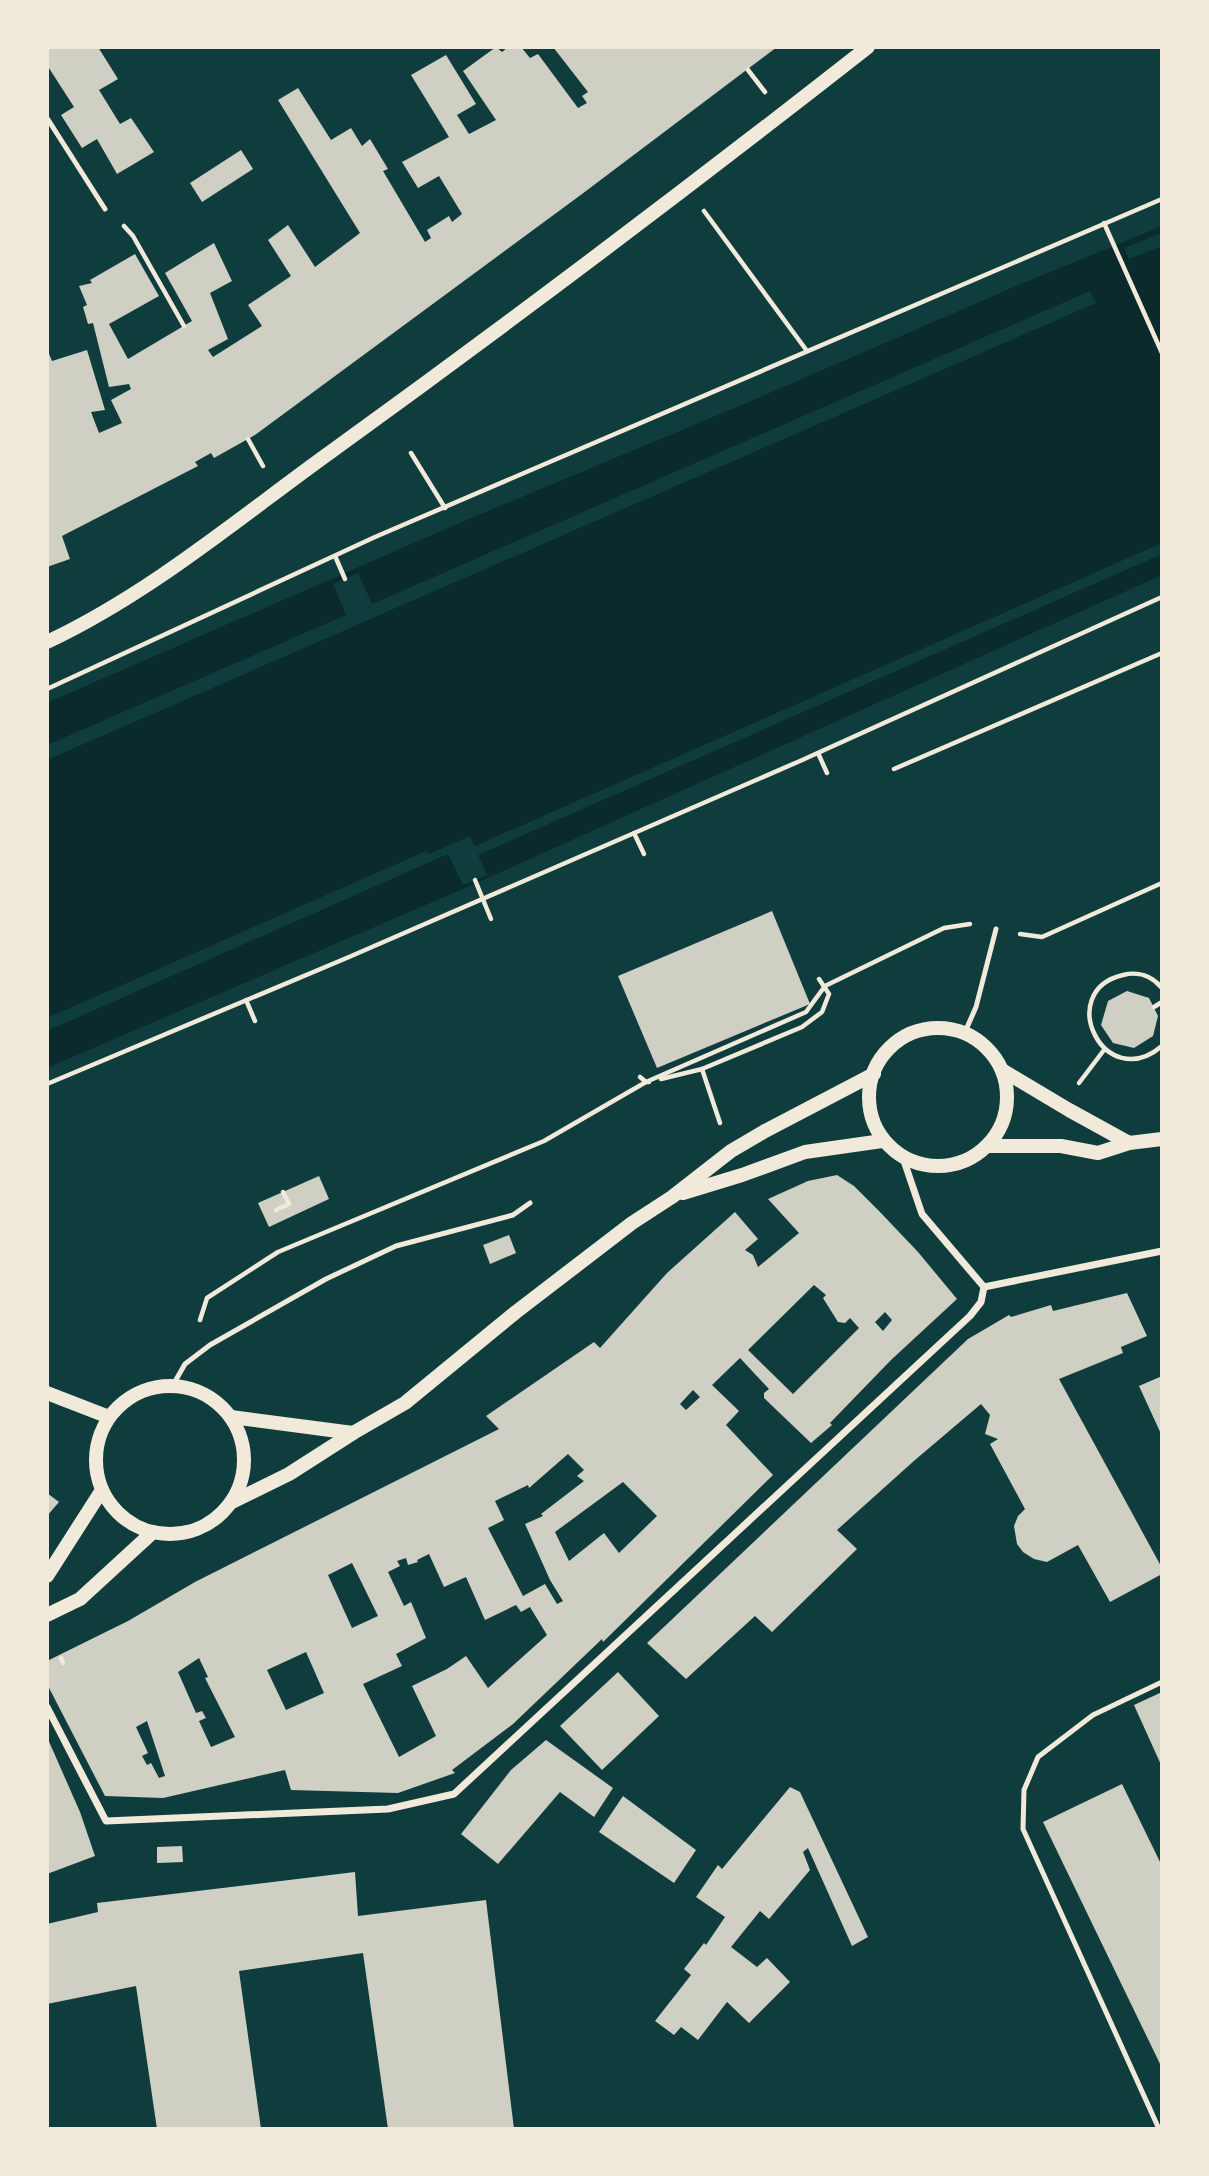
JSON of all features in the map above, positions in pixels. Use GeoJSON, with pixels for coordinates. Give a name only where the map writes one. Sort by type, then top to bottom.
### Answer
{"type":"FeatureCollection","features":[{"type":"Feature","properties":{"kind":"main road"},"geometry":{"type":"LineString","coordinates":[[47,642],[98,617],[192,552],[688,188],[868,47]]}},
{"type":"Feature","properties":{"kind":"main road"},"geometry":{"type":"LineString","coordinates":[[939,1027],[965,1032],[987,1048],[1002,1070],[1008,1097],[1002,1124],[988,1146],[969,1160],[947,1166],[925,1166],[903,1158],[882,1141],[871,1115],[868,1092],[874,1074],[890,1046],[912,1032],[939,1027]]}},
{"type":"Feature","properties":{"kind":"main road"},"geometry":{"type":"LineString","coordinates":[[1002,1070],[1129,1143]]}},
{"type":"Feature","properties":{"kind":"main road"},"geometry":{"type":"LineString","coordinates":[[232,1502],[289,1474],[405,1403],[516,1312],[731,1151],[874,1074]]}},
{"type":"Feature","properties":{"kind":"main road"},"geometry":{"type":"LineString","coordinates":[[672,1197],[805,1152],[882,1141]]}},
{"type":"Feature","properties":{"kind":"main road"},"geometry":{"type":"LineString","coordinates":[[988,1146],[1060,1146],[1098,1153],[1129,1143],[1160,1143]]}},
{"type":"Feature","properties":{"kind":"main road"},"geometry":{"type":"LineString","coordinates":[[173,1385],[195,1389],[215,1400],[231,1417],[242,1437],[245,1459],[242,1482],[232,1502],[217,1518],[197,1529],[175,1534],[153,1532],[132,1524],[114,1509],[102,1490],[97,1472],[96,1452],[100,1434],[109,1417],[126,1399],[148,1388],[173,1385]]}},
{"type":"Feature","properties":{"kind":"main road"},"geometry":{"type":"LineString","coordinates":[[47,1393],[109,1417]]}},
{"type":"Feature","properties":{"kind":"main road"},"geometry":{"type":"LineString","coordinates":[[231,1417],[353,1433]]}},
{"type":"Feature","properties":{"kind":"main road"},"geometry":{"type":"LineString","coordinates":[[47,1576],[102,1490]]}},
{"type":"Feature","properties":{"kind":"main road"},"geometry":{"type":"LineString","coordinates":[[47,1615],[80,1599],[153,1532]]}},
{"type":"Feature","properties":{"kind":"street"},"geometry":{"type":"LineString","coordinates":[[903,1158],[922,1214],[984,1287]]}},
{"type":"Feature","properties":{"kind":"street"},"geometry":{"type":"LineString","coordinates":[[984,1287],[1162,1251]]}},
{"type":"Feature","properties":{"kind":"street"},"geometry":{"type":"LineString","coordinates":[[47,1707],[106,1821],[388,1809],[454,1794],[970,1316],[981,1302],[984,1287]]}},
{"type":"Feature","properties":{"kind":"lane"},"geometry":{"type":"LineString","coordinates":[[47,118],[106,209]]}},
{"type":"Feature","properties":{"kind":"lane"},"geometry":{"type":"LineString","coordinates":[[965,1032],[976,1007],[996,929]]}},
{"type":"Feature","properties":{"kind":"lane"},"geometry":{"type":"LineString","coordinates":[[173,1385],[185,1364],[210,1345],[326,1279],[396,1245],[513,1215],[530,1203]]}},
{"type":"Feature","properties":{"kind":"lane"},"geometry":{"type":"LineString","coordinates":[[1159,2129],[1023,1829],[1024,1790],[1038,1758],[1093,1715],[1162,1682]]}},
{"type":"Feature","properties":{"kind":"path"},"geometry":{"type":"LineString","coordinates":[[688,188],[807,351]]}},
{"type":"Feature","properties":{"kind":"path"},"geometry":{"type":"LineString","coordinates":[[47,689],[335,556],[1162,199]]}},
{"type":"Feature","properties":{"kind":"path"},"geometry":{"type":"LineString","coordinates":[[106,209],[133,236],[184,326]]}},
{"type":"Feature","properties":{"kind":"path"},"geometry":{"type":"LineString","coordinates":[[1104,223],[1162,353]]}},
{"type":"Feature","properties":{"kind":"path"},"geometry":{"type":"LineString","coordinates":[[411,453],[445,508]]}},
{"type":"Feature","properties":{"kind":"path"},"geometry":{"type":"LineString","coordinates":[[335,556],[345,579]]}},
{"type":"Feature","properties":{"kind":"path"},"geometry":{"type":"LineString","coordinates":[[47,1084],[634,834],[1162,597]]}},
{"type":"Feature","properties":{"kind":"path"},"geometry":{"type":"LineString","coordinates":[[894,769],[1162,653]]}},
{"type":"Feature","properties":{"kind":"path"},"geometry":{"type":"LineString","coordinates":[[818,753],[827,773]]}},
{"type":"Feature","properties":{"kind":"path"},"geometry":{"type":"LineString","coordinates":[[634,834],[643,854]]}},
{"type":"Feature","properties":{"kind":"path"},"geometry":{"type":"LineString","coordinates":[[475,880],[491,919]]}},
{"type":"Feature","properties":{"kind":"path"},"geometry":{"type":"LineString","coordinates":[[185,1364],[207,1298],[278,1252],[544,1141],[646,1082],[806,1012],[825,986],[944,928],[966,923],[1042,937],[1162,883]]}},
{"type":"Feature","properties":{"kind":"path"},"geometry":{"type":"LineString","coordinates":[[1162,988],[1156,981],[1143,975],[1130,973],[1116,976],[1095,993],[1089,1020],[1093,1033],[1104,1050],[1125,1058],[1140,1058],[1153,1054],[1162,1046]]}},
{"type":"Feature","properties":{"kind":"path"},"geometry":{"type":"LineString","coordinates":[[646,1082],[702,1069],[802,1027],[822,1012],[829,994],[819,979]]}},
{"type":"Feature","properties":{"kind":"path"},"geometry":{"type":"LineString","coordinates":[[246,1000],[256,1021]]}},
{"type":"Feature","properties":{"kind":"path"},"geometry":{"type":"LineString","coordinates":[[1154,1007],[1162,1002]]}},
{"type":"Feature","properties":{"kind":"path"},"geometry":{"type":"LineString","coordinates":[[1072,1093],[1104,1050]]}},
{"type":"Feature","properties":{"kind":"path"},"geometry":{"type":"LineString","coordinates":[[702,1069],[723,1130]]}},
{"type":"Feature","properties":{"kind":"path"},"geometry":{"type":"LineString","coordinates":[[640,1077],[646,1082]]}},
{"type":"Feature","properties":{"kind":"path"},"geometry":{"type":"LineString","coordinates":[[276,1210],[289,1204],[283,1192]]}},
{"type":"Feature","properties":{"kind":"water"},"geometry":{"type":"Polygon","coordinates":[[[1162,226],[1162,575],[465,888],[47,1068],[47,703],[464,521],[1162,226]]]}},
{"type":"Feature","properties":{"kind":"pier"},"geometry":{"type":"Polygon","coordinates":[[[1162,233],[1162,246],[1129,259],[1124,248],[1162,233]]]}},
{"type":"Feature","properties":{"kind":"pier"},"geometry":{"type":"Polygon","coordinates":[[[1090,291],[1096,303],[47,760],[47,745],[346,615],[333,584],[358,573],[372,604],[1090,291]]]}},
{"type":"Feature","properties":{"kind":"pier"},"geometry":{"type":"Polygon","coordinates":[[[1162,543],[1162,554],[478,855],[487,875],[463,885],[448,854],[47,1031],[47,1018],[426,851],[429,854],[470,836],[475,846],[1162,543]]]}},
{"type":"Feature","properties":{"kind":"building"},"geometry":{"type":"Polygon","coordinates":[[[47,47],[98,47],[118,79],[99,90],[120,124],[131,118],[154,152],[117,174],[97,139],[82,148],[61,115],[74,107],[47,65],[47,47]]]}},
{"type":"Feature","properties":{"kind":"building"},"geometry":{"type":"Polygon","coordinates":[[[496,47],[502,52],[508,47],[521,47],[530,58],[538,54],[578,108],[587,103],[582,96],[588,92],[553,47],[777,47],[255,435],[214,458],[211,453],[195,462],[198,466],[62,536],[70,559],[47,567],[47,349],[52,361],[87,350],[105,410],[91,412],[99,433],[122,423],[111,400],[131,389],[129,384],[109,387],[93,323],[88,324],[83,307],[87,305],[79,286],[92,283],[90,280],[135,254],[159,296],[109,324],[128,359],[192,321],[165,273],[214,243],[232,281],[210,293],[228,339],[208,350],[213,357],[262,326],[248,305],[291,276],[268,240],[288,225],[315,267],[360,233],[278,100],[298,88],[331,140],[351,128],[362,146],[370,139],[388,169],[383,171],[425,242],[431,238],[427,230],[449,216],[452,222],[462,214],[439,176],[418,188],[402,162],[449,137],[411,75],[446,55],[476,104],[457,115],[469,134],[496,120],[463,71],[496,47]]]}},
{"type":"Feature","properties":{"kind":"building"},"geometry":{"type":"Polygon","coordinates":[[[241,150],[253,169],[202,202],[190,183],[241,150]]]}},
{"type":"Feature","properties":{"kind":"building"},"geometry":{"type":"Polygon","coordinates":[[[772,911],[810,1004],[657,1068],[618,976],[772,911]]]}},
{"type":"Feature","properties":{"kind":"building"},"geometry":{"type":"Polygon","coordinates":[[[1127,991],[1149,998],[1158,1016],[1153,1036],[1134,1048],[1113,1043],[1101,1025],[1108,1001],[1127,991]]]}},
{"type":"Feature","properties":{"kind":"building"},"geometry":{"type":"Polygon","coordinates":[[[837,1175],[854,1186],[918,1252],[957,1299],[891,1360],[830,1423],[832,1425],[811,1443],[764,1398],[764,1393],[769,1389],[740,1358],[712,1385],[739,1411],[726,1425],[773,1475],[603,1642],[602,1639],[513,1724],[452,1770],[455,1773],[398,1793],[291,1790],[285,1770],[163,1798],[105,1796],[47,1684],[47,1661],[128,1621],[195,1582],[499,1429],[486,1416],[594,1342],[600,1348],[667,1273],[735,1212],[758,1239],[745,1250],[753,1255],[758,1267],[799,1233],[768,1199],[808,1181],[837,1175]],[[814,1285],[748,1350],[793,1394],[859,1328],[850,1318],[845,1323],[838,1322],[823,1298],[826,1295],[814,1285]],[[885,1312],[875,1322],[883,1331],[892,1320],[885,1312]],[[693,1390],[680,1404],[686,1410],[700,1397],[693,1390]],[[568,1454],[529,1488],[528,1485],[495,1501],[504,1520],[488,1528],[523,1596],[545,1584],[557,1604],[563,1601],[550,1580],[525,1524],[543,1516],[541,1514],[584,1481],[577,1476],[584,1470],[568,1454]],[[623,1482],[555,1532],[569,1561],[604,1533],[619,1553],[657,1516],[623,1482]],[[429,1554],[417,1560],[418,1562],[408,1565],[406,1558],[397,1561],[400,1566],[388,1572],[404,1606],[411,1602],[426,1638],[396,1654],[402,1666],[363,1684],[399,1757],[436,1736],[412,1686],[447,1669],[466,1656],[488,1688],[547,1635],[530,1607],[521,1612],[516,1605],[485,1620],[466,1577],[444,1587],[429,1554]],[[352,1563],[328,1575],[352,1628],[378,1616],[352,1563]],[[306,1652],[267,1670],[286,1710],[324,1693],[306,1652]],[[199,1658],[178,1672],[196,1713],[202,1711],[206,1718],[199,1721],[211,1747],[235,1737],[205,1678],[208,1677],[199,1658]],[[147,1721],[136,1727],[148,1753],[142,1756],[147,1765],[151,1763],[159,1778],[165,1776],[147,1721]]]}},
{"type":"Feature","properties":{"kind":"building"},"geometry":{"type":"Polygon","coordinates":[[[319,1176],[329,1199],[269,1227],[258,1203],[319,1176]]]}},
{"type":"Feature","properties":{"kind":"building"},"geometry":{"type":"Polygon","coordinates":[[[509,1235],[516,1253],[490,1264],[483,1245],[509,1235]]]}},
{"type":"Feature","properties":{"kind":"building"},"geometry":{"type":"Polygon","coordinates":[[[1127,1293],[1147,1336],[1121,1347],[1123,1353],[1059,1379],[1162,1568],[1162,1574],[1110,1602],[1078,1545],[1047,1562],[1034,1559],[1023,1552],[1017,1544],[1014,1526],[1025,1509],[990,1444],[998,1439],[985,1434],[990,1415],[981,1404],[837,1530],[857,1549],[772,1632],[755,1616],[686,1679],[647,1643],[968,1339],[1009,1315],[1011,1317],[1051,1305],[1053,1311],[1127,1293]]]}},
{"type":"Feature","properties":{"kind":"building"},"geometry":{"type":"Polygon","coordinates":[[[1162,1376],[1162,1436],[1139,1386],[1162,1376]]]}},
{"type":"Feature","properties":{"kind":"building"},"geometry":{"type":"Polygon","coordinates":[[[47,1493],[59,1502],[47,1516],[47,1493]]]}},
{"type":"Feature","properties":{"kind":"building"},"geometry":{"type":"Polygon","coordinates":[[[618,1672],[659,1716],[602,1770],[560,1726],[618,1672]]]}},
{"type":"Feature","properties":{"kind":"building"},"geometry":{"type":"Polygon","coordinates":[[[1162,1692],[1162,1767],[1134,1705],[1162,1692]]]}},
{"type":"Feature","properties":{"kind":"building"},"geometry":{"type":"Polygon","coordinates":[[[47,1737],[80,1812],[95,1856],[47,1874],[47,1737]]]}},
{"type":"Feature","properties":{"kind":"building"},"geometry":{"type":"Polygon","coordinates":[[[546,1740],[613,1788],[594,1817],[560,1792],[498,1864],[461,1834],[511,1770],[546,1740]]]}},
{"type":"Feature","properties":{"kind":"building"},"geometry":{"type":"Polygon","coordinates":[[[1122,1784],[1162,1866],[1162,2068],[1043,1822],[1122,1784]]]}},
{"type":"Feature","properties":{"kind":"building"},"geometry":{"type":"Polygon","coordinates":[[[790,1787],[800,1792],[868,1937],[852,1946],[808,1848],[803,1852],[810,1870],[769,1919],[760,1911],[731,1947],[757,1967],[767,1958],[790,1982],[749,2023],[727,2002],[698,2040],[681,2027],[674,2035],[655,2021],[691,1975],[684,1969],[704,1943],[706,1945],[725,1917],[696,1897],[718,1865],[722,1869],[790,1787]]]}},
{"type":"Feature","properties":{"kind":"building"},"geometry":{"type":"Polygon","coordinates":[[[623,1796],[696,1850],[674,1883],[599,1832],[623,1796]]]}},
{"type":"Feature","properties":{"kind":"building"},"geometry":{"type":"Polygon","coordinates":[[[182,1846],[183,1862],[157,1863],[157,1847],[182,1846]]]}},
{"type":"Feature","properties":{"kind":"building"},"geometry":{"type":"Polygon","coordinates":[[[355,1872],[358,1916],[486,1900],[514,2129],[388,2129],[363,1953],[239,1971],[261,2129],[157,2129],[136,1986],[47,2004],[47,1924],[98,1912],[97,1903],[355,1872]]]}}]}
